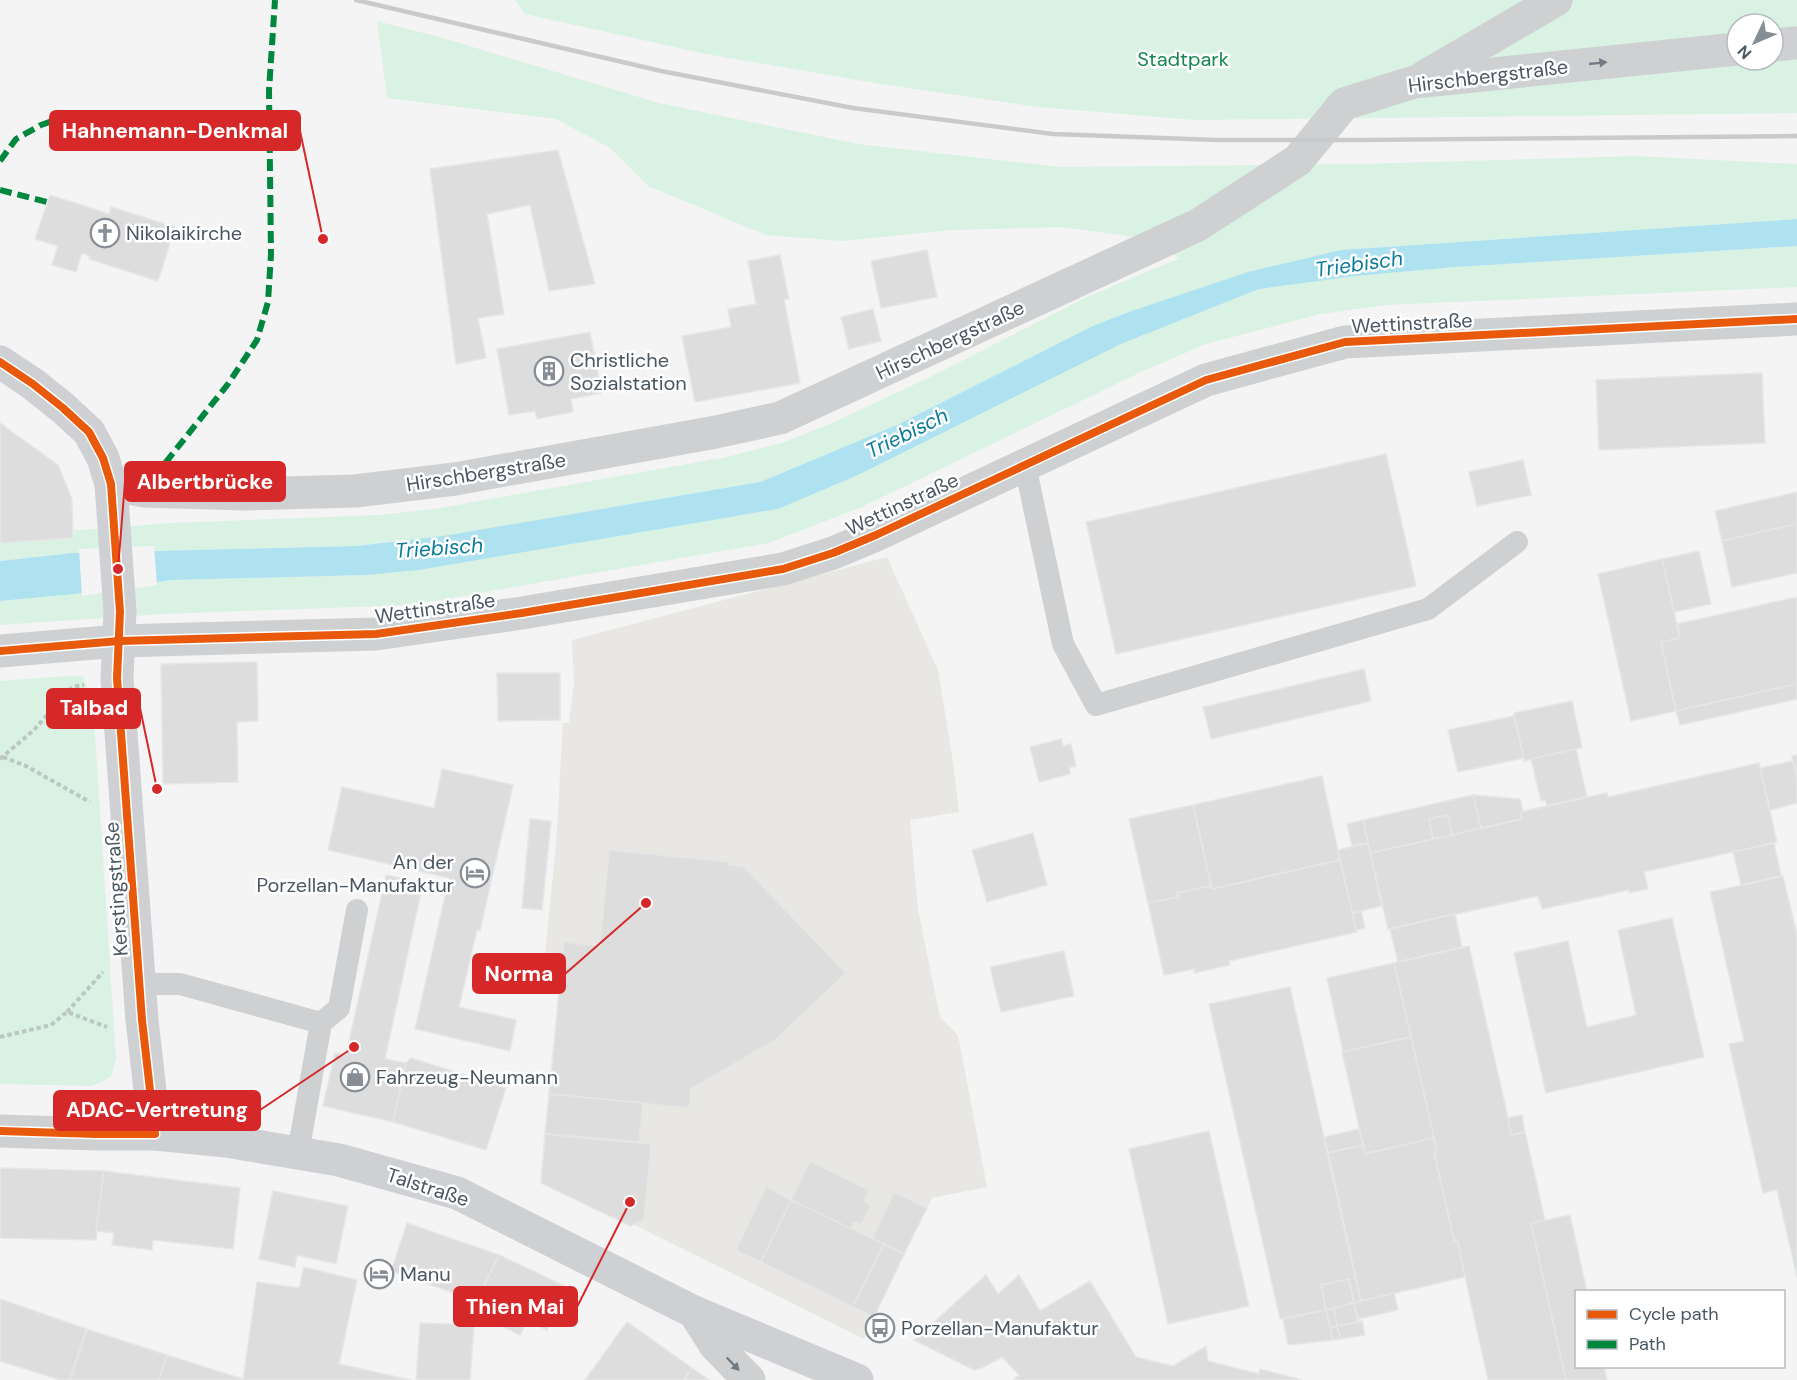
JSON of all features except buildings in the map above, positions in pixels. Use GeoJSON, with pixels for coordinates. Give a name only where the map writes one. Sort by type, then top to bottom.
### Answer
{"type":"FeatureCollection","features":[{"type":"Feature","properties":{"kind":"main road","name":"Kerstingstraße"},"geometry":{"type":"LineString","coordinates":[[0,362],[33,384],[88,432],[103,458],[111,484],[119,627],[117,678],[142,1020],[155,1134]]}},
{"type":"Feature","properties":{"kind":"main road","name":"Talstraße"},"geometry":{"type":"LineString","coordinates":[[155,1134],[226,1141],[339,1160],[457,1193],[694,1312],[845,1377]]}},
{"type":"Feature","properties":{"kind":"street"},"geometry":{"type":"LineString","coordinates":[[1414,82],[1556,0]]}},
{"type":"Feature","properties":{"kind":"street","name":"Hirschbergstraße"},"geometry":{"type":"LineString","coordinates":[[111,484],[143,491],[233,494],[355,491],[455,479],[717,432],[780,418],[1198,225],[1298,160],[1344,104],[1414,82],[1725,50]]}},
{"type":"Feature","properties":{"kind":"street","name":"Wettinstraße"},"geometry":{"type":"LineString","coordinates":[[0,651],[119,627],[376,634],[522,613],[783,569],[834,553],[876,535],[1206,380],[1345,342],[1797,319]]}},
{"type":"Feature","properties":{"kind":"street","name":"Talstraße"},"geometry":{"type":"LineString","coordinates":[[0,1131],[155,1134]]}},
{"type":"Feature","properties":{"kind":"street"},"geometry":{"type":"LineString","coordinates":[[694,1312],[715,1345],[748,1380]]}},
{"type":"Feature","properties":{"kind":"lane"},"geometry":{"type":"LineString","coordinates":[[1025,465],[1063,644],[1096,705],[1428,609],[1517,542]]}},
{"type":"Feature","properties":{"kind":"lane"},"geometry":{"type":"LineString","coordinates":[[298,1153],[321,1023],[339,1008],[357,910]]}},
{"type":"Feature","properties":{"kind":"lane"},"geometry":{"type":"LineString","coordinates":[[138,970],[321,1023]]}},
{"type":"Feature","properties":{"kind":"path"},"geometry":{"type":"LineString","coordinates":[[1,758],[34,730],[72,687],[117,678]]}},
{"type":"Feature","properties":{"kind":"path"},"geometry":{"type":"LineString","coordinates":[[1,758],[26,766],[86,801],[127,815]]}},
{"type":"Feature","properties":{"kind":"path"},"geometry":{"type":"LineString","coordinates":[[0,1037],[51,1025],[67,1012],[104,970],[117,961],[138,970]]}},
{"type":"Feature","properties":{"kind":"path"},"geometry":{"type":"LineString","coordinates":[[67,1012],[107,1027],[142,1020]]}},
{"type":"Feature","properties":{"kind":"shaded area"},"geometry":{"type":"Polygon","coordinates":[[[887,557],[938,670],[952,755],[959,812],[910,820],[918,910],[940,1017],[958,1035],[987,1187],[932,1198],[864,1339],[544,1180],[563,987],[542,983],[556,845],[563,723],[569,723],[574,682],[572,640],[887,557]]]}},
{"type":"Feature","properties":{"kind":"green space","name":"Stadtpark"},"geometry":{"type":"Polygon","coordinates":[[[515,0],[1797,0],[1797,113],[1195,120],[1038,107],[881,84],[706,54],[525,14],[515,0]]]}},
{"type":"Feature","properties":{"kind":"green space"},"geometry":{"type":"Polygon","coordinates":[[[377,21],[443,38],[659,103],[858,144],[1060,167],[1360,164],[1636,156],[1797,164],[1797,219],[1341,250],[1248,272],[1054,346],[899,424],[760,482],[443,536],[356,546],[73,553],[0,561],[0,536],[171,523],[379,515],[434,509],[727,457],[782,443],[832,423],[926,379],[1089,296],[1180,258],[1136,237],[1061,227],[952,230],[843,241],[766,235],[648,186],[610,148],[556,119],[387,98],[377,21]]]}},
{"type":"Feature","properties":{"kind":"green space"},"geometry":{"type":"Polygon","coordinates":[[[1797,246],[1797,287],[1387,305],[1320,314],[1206,344],[1141,372],[864,506],[769,543],[410,605],[163,614],[0,625],[0,601],[75,594],[172,580],[366,575],[778,509],[858,475],[1121,344],[1259,289],[1356,276],[1455,267],[1797,246]]]}},
{"type":"Feature","properties":{"kind":"green space"},"geometry":{"type":"Polygon","coordinates":[[[83,676],[93,703],[116,1058],[111,1077],[92,1086],[0,1084],[0,681],[83,676]]]}},
{"type":"Feature","properties":{"kind":"water","name":"Triebisch"},"geometry":{"type":"Polygon","coordinates":[[[1797,219],[1797,246],[1455,267],[1356,276],[1259,289],[1121,344],[858,475],[778,509],[418,570],[366,575],[172,580],[75,594],[0,601],[0,561],[73,553],[356,546],[443,536],[760,482],[899,424],[1091,327],[1126,313],[1248,272],[1341,250],[1797,219]]]}},
{"type":"Feature","properties":{"kind":"pier"},"geometry":{"type":"Polygon","coordinates":[[[154,546],[157,585],[82,596],[79,549],[154,546]]]}},
{"type":"Feature","properties":{"kind":"railway"},"geometry":{"type":"LineString","coordinates":[[356,0],[661,71],[853,108],[1053,134],[1217,140],[1797,136]]}},
{"type":"Feature","properties":{"kind":"marked path"},"geometry":{"type":"LineString","coordinates":[[143,491],[228,384],[257,340],[268,302],[271,254],[269,90],[275,0]]}},
{"type":"Feature","properties":{"kind":"marked path"},"geometry":{"type":"LineString","coordinates":[[0,161],[16,139],[41,125],[75,113],[124,117],[270,144]]}},
{"type":"Feature","properties":{"kind":"marked path"},"geometry":{"type":"LineString","coordinates":[[0,190],[47,202]]}},
{"type":"Feature","properties":{"kind":"cycle path"},"geometry":{"type":"LineString","coordinates":[[0,651],[119,641],[376,634],[522,613],[783,569],[833,553],[876,535],[1206,380],[1345,342],[1797,319]]}},
{"type":"Feature","properties":{"kind":"cycle path"},"geometry":{"type":"LineString","coordinates":[[0,362],[33,384],[89,432],[103,458],[111,484],[120,612],[117,678],[142,1020],[155,1134],[0,1131]]}},
{"type":"Feature","properties":{"kind":"place","name":"Nikolaikirche"},"geometry":{"type":"Point","coordinates":[105,233]}},
{"type":"Feature","properties":{"kind":"place","name":"Hahnemann-Denkmal"},"geometry":{"type":"Point","coordinates":[323,239]}},
{"type":"Feature","properties":{"kind":"place","name":"Christliche Sozialstation"},"geometry":{"type":"Point","coordinates":[549,371]}},
{"type":"Feature","properties":{"kind":"place","name":"Albertbrücke"},"geometry":{"type":"Point","coordinates":[118,569]}},
{"type":"Feature","properties":{"kind":"place","name":"Talbad"},"geometry":{"type":"Point","coordinates":[157,789]}},
{"type":"Feature","properties":{"kind":"place","name":"An der Porzellan-Manufaktur"},"geometry":{"type":"Point","coordinates":[475,873]}},
{"type":"Feature","properties":{"kind":"place","name":"Norma"},"geometry":{"type":"Point","coordinates":[646,903]}},
{"type":"Feature","properties":{"kind":"place","name":"ADAC-Vertretung"},"geometry":{"type":"Point","coordinates":[354,1047]}},
{"type":"Feature","properties":{"kind":"place","name":"Fahrzeug-Neumann"},"geometry":{"type":"Point","coordinates":[355,1077]}},
{"type":"Feature","properties":{"kind":"place","name":"Thien Mai"},"geometry":{"type":"Point","coordinates":[630,1202]}},
{"type":"Feature","properties":{"kind":"place","name":"Manu"},"geometry":{"type":"Point","coordinates":[379,1274]}},
{"type":"Feature","properties":{"kind":"place","name":"Porzellan-Manufaktur"},"geometry":{"type":"Point","coordinates":[880,1328]}}]}
